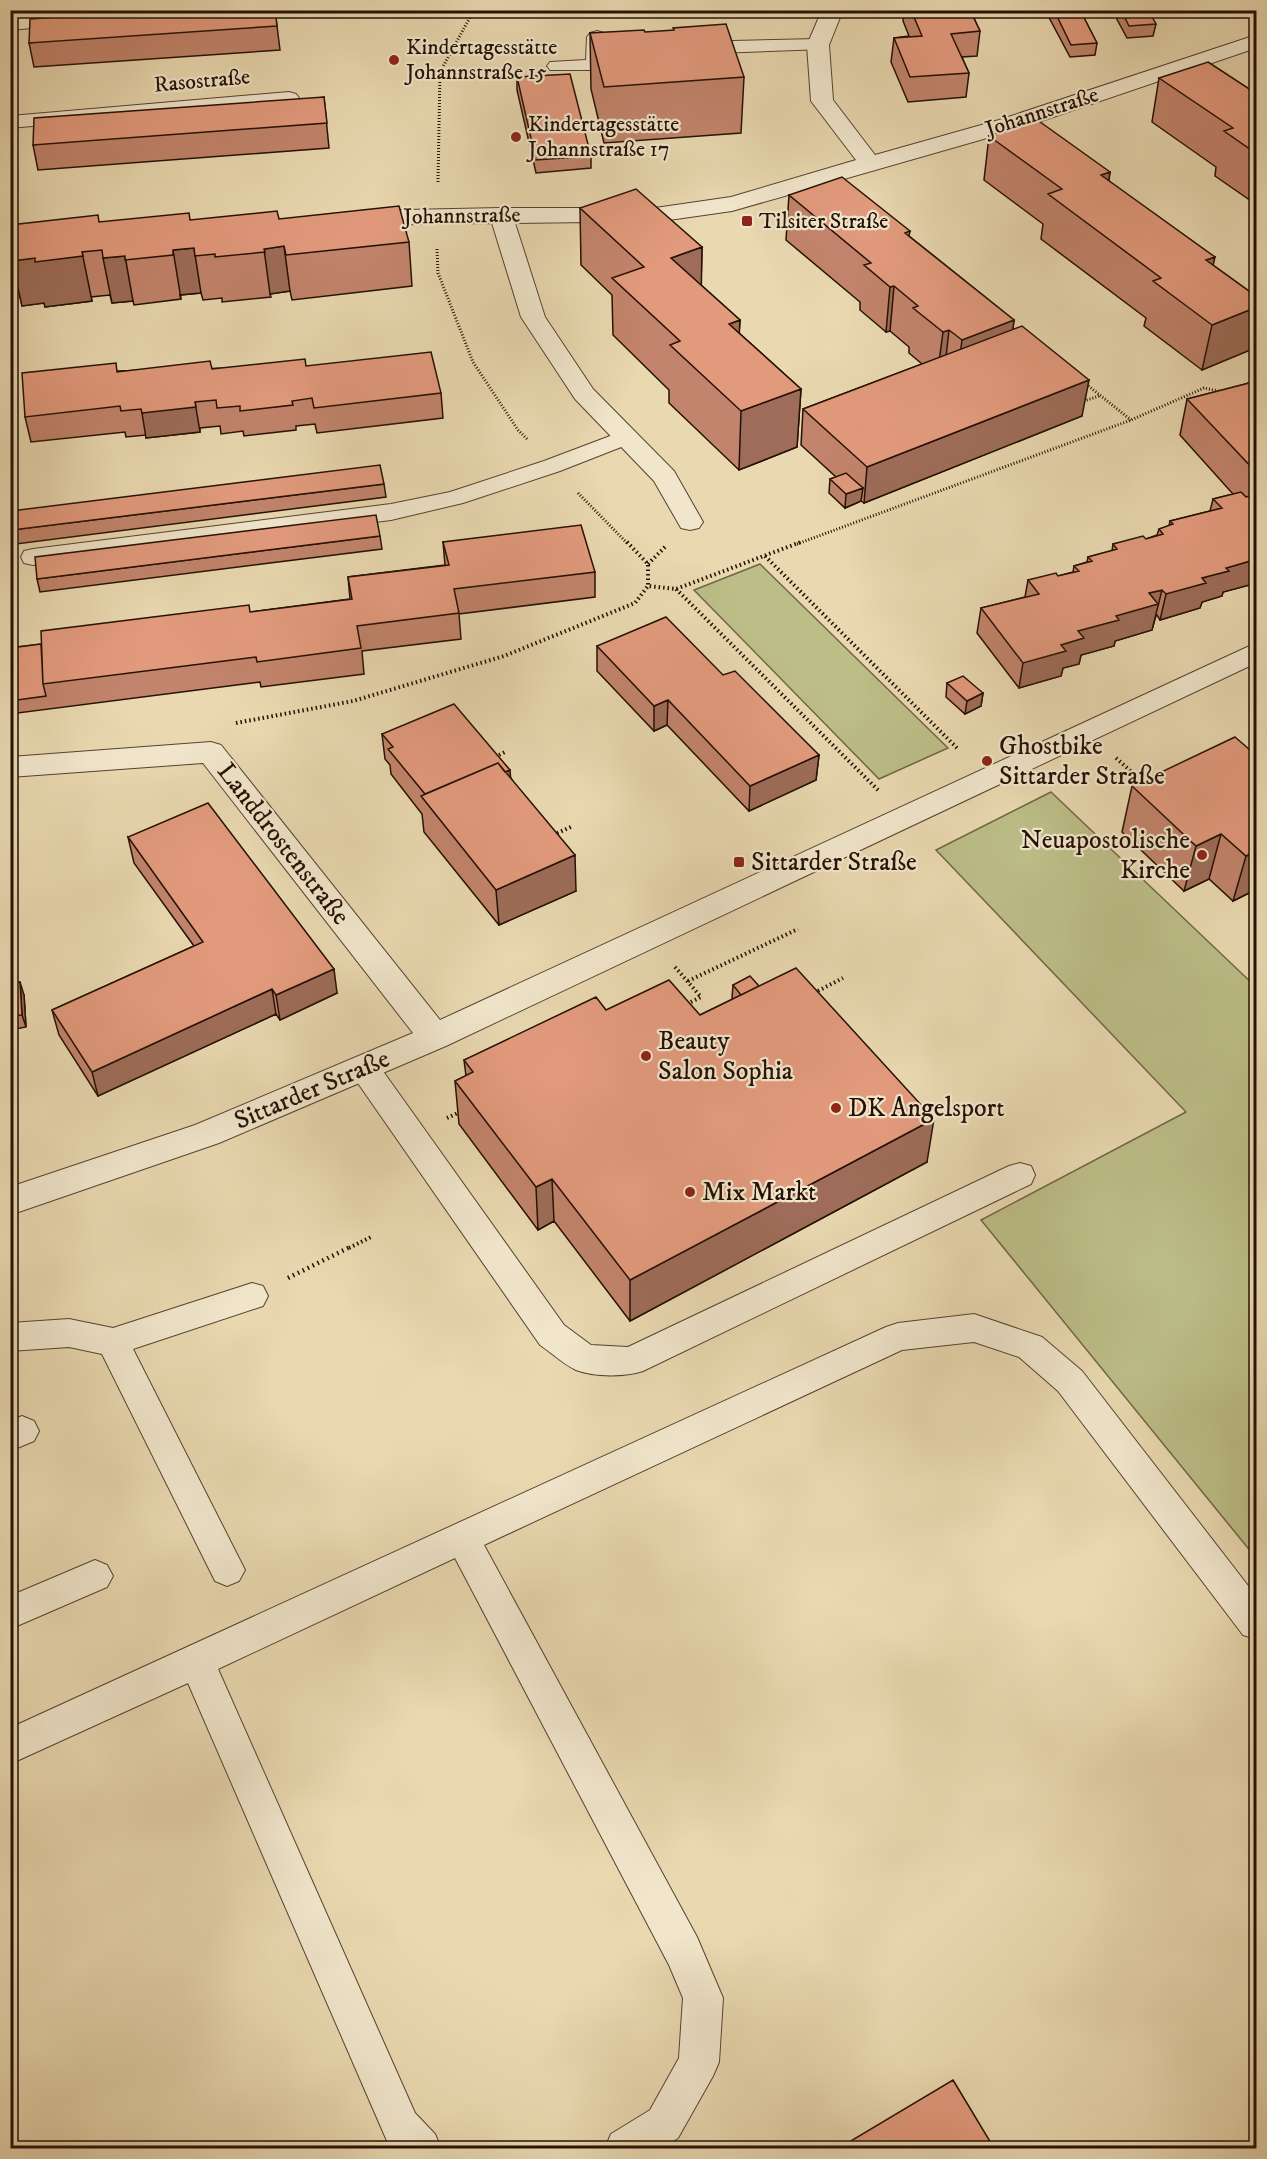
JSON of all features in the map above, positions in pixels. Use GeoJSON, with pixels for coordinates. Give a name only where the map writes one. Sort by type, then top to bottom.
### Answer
{"type":"FeatureCollection","features":[{"type":"Feature","properties":{"kind":"street"},"geometry":{"type":"LineString","coordinates":[[833,10],[818,45],[822,101],[870,163]]}},
{"type":"Feature","properties":{"kind":"street","name":"Johannstraße"},"geometry":{"type":"LineString","coordinates":[[330,219],[501,215],[590,215],[634,218],[732,204],[1007,125],[1257,41]]}},
{"type":"Feature","properties":{"kind":"street"},"geometry":{"type":"LineString","coordinates":[[501,215],[533,317],[584,394],[665,477],[690,522]]}},
{"type":"Feature","properties":{"kind":"street","name":"Sittarder Straße"},"geometry":{"type":"LineString","coordinates":[[10,1201],[207,1134],[435,1037],[1257,652]]}},
{"type":"Feature","properties":{"kind":"street","name":"Landdrostenstraße"},"geometry":{"type":"LineString","coordinates":[[10,767],[211,752],[435,1037]]}},
{"type":"Feature","properties":{"kind":"lane"},"geometry":{"type":"LineString","coordinates":[[10,24],[90,19]]}},
{"type":"Feature","properties":{"kind":"lane"},"geometry":{"type":"LineString","coordinates":[[557,66],[595,66],[596,43],[619,49]]}},
{"type":"Feature","properties":{"kind":"lane"},"geometry":{"type":"LineString","coordinates":[[678,48],[818,45]]}},
{"type":"Feature","properties":{"kind":"lane","name":"Rasostraße"},"geometry":{"type":"LineString","coordinates":[[10,122],[290,98]]}},
{"type":"Feature","properties":{"kind":"lane"},"geometry":{"type":"LineString","coordinates":[[33,557],[391,512],[455,498],[552,466],[626,437]]}},
{"type":"Feature","properties":{"kind":"lane"},"geometry":{"type":"LineString","coordinates":[[364,1068],[552,1335],[585,1359],[631,1361],[1020,1175]]}},
{"type":"Feature","properties":{"kind":"lane"},"geometry":{"type":"LineString","coordinates":[[10,1337],[69,1333],[113,1342],[252,1296]]}},
{"type":"Feature","properties":{"kind":"lane"},"geometry":{"type":"LineString","coordinates":[[10,1747],[898,1337],[974,1328],[1030,1347],[1070,1381],[1257,1623]]}},
{"type":"Feature","properties":{"kind":"lane"},"geometry":{"type":"LineString","coordinates":[[113,1342],[227,1570]]}},
{"type":"Feature","properties":{"kind":"lane"},"geometry":{"type":"LineString","coordinates":[[462,1538],[677,1940],[703,1998],[699,2062],[664,2124],[625,2148]]}},
{"type":"Feature","properties":{"kind":"lane"},"geometry":{"type":"LineString","coordinates":[[10,1613],[95,1576]]}},
{"type":"Feature","properties":{"kind":"lane"},"geometry":{"type":"LineString","coordinates":[[196,1661],[401,2127],[421,2148]]}},
{"type":"Feature","properties":{"kind":"path"},"geometry":{"type":"LineString","coordinates":[[1081,381],[1131,420]]}},
{"type":"Feature","properties":{"kind":"path"},"geometry":{"type":"LineString","coordinates":[[1246,385],[1257,381]]}},
{"type":"Feature","properties":{"kind":"path"},"geometry":{"type":"LineString","coordinates":[[211,752],[229,724],[353,702],[504,656],[635,603],[648,586],[676,589],[1131,420],[1204,388],[1225,392]]}},
{"type":"Feature","properties":{"kind":"path"},"geometry":{"type":"LineString","coordinates":[[1074,405],[1100,395]]}},
{"type":"Feature","properties":{"kind":"path"},"geometry":{"type":"LineString","coordinates":[[765,556],[960,750],[934,762],[963,790]]}},
{"type":"Feature","properties":{"kind":"path"},"geometry":{"type":"LineString","coordinates":[[676,589],[905,817]]}},
{"type":"Feature","properties":{"kind":"path"},"geometry":{"type":"LineString","coordinates":[[1086,732],[1146,784]]}},
{"type":"Feature","properties":{"kind":"path"},"geometry":{"type":"LineString","coordinates":[[491,759],[507,751]]}},
{"type":"Feature","properties":{"kind":"path"},"geometry":{"type":"LineString","coordinates":[[545,839],[573,826]]}},
{"type":"Feature","properties":{"kind":"path"},"geometry":{"type":"LineString","coordinates":[[687,981],[798,929]]}},
{"type":"Feature","properties":{"kind":"path"},"geometry":{"type":"LineString","coordinates":[[649,937],[702,997],[684,1006],[689,1013]]}},
{"type":"Feature","properties":{"kind":"path"},"geometry":{"type":"LineString","coordinates":[[806,997],[843,978]]}},
{"type":"Feature","properties":{"kind":"path"},"geometry":{"type":"LineString","coordinates":[[252,1296],[373,1236]]}},
{"type":"Feature","properties":{"kind":"green space"},"geometry":{"type":"Polygon","coordinates":[[[760,564],[948,748],[879,779],[694,590],[760,564]]]}},
{"type":"Feature","properties":{"kind":"green space"},"geometry":{"type":"Polygon","coordinates":[[[1051,792],[1256,987],[1256,1558],[981,1220],[1186,1112],[936,850],[1051,792]]]}},
{"type":"Feature","properties":{"kind":"building"},"geometry":{"type":"Polygon","coordinates":[[[152,10],[275,10],[277,26],[29,43],[30,19],[152,10]]]}},
{"type":"Feature","properties":{"kind":"building"},"geometry":{"type":"Polygon","coordinates":[[[911,10],[970,10],[980,31],[951,34],[969,73],[910,77],[894,38],[922,36],[911,10]]]}},
{"type":"Feature","properties":{"kind":"building"},"geometry":{"type":"Polygon","coordinates":[[[1054,10],[1080,10],[1097,43],[1071,45],[1054,10]]]}},
{"type":"Feature","properties":{"kind":"building"},"geometry":{"type":"Polygon","coordinates":[[[1121,10],[1148,10],[1156,24],[1129,26],[1121,10]]]}},
{"type":"Feature","properties":{"kind":"building"},"geometry":{"type":"Polygon","coordinates":[[[726,24],[744,77],[604,87],[590,33],[644,30],[645,32],[726,24]]]}},
{"type":"Feature","properties":{"kind":"building"},"geometry":{"type":"Polygon","coordinates":[[[1208,62],[1257,94],[1257,154],[1224,131],[1233,128],[1159,78],[1208,62]]]}},
{"type":"Feature","properties":{"kind":"building"},"geometry":{"type":"Polygon","coordinates":[[[570,74],[591,156],[536,160],[517,77],[570,74]]]}},
{"type":"Feature","properties":{"kind":"building"},"geometry":{"type":"Polygon","coordinates":[[[324,97],[327,123],[33,145],[34,118],[324,97]]]}},
{"type":"Feature","properties":{"kind":"building"},"geometry":{"type":"Polygon","coordinates":[[[1036,119],[1110,172],[1101,175],[1215,257],[1206,260],[1257,297],[1257,307],[1212,325],[1153,281],[1161,278],[1048,194],[1062,189],[989,136],[1036,119]]]}},
{"type":"Feature","properties":{"kind":"building"},"geometry":{"type":"Polygon","coordinates":[[[842,177],[910,231],[905,233],[1014,320],[962,340],[949,330],[943,332],[913,308],[918,306],[864,265],[871,263],[789,195],[842,177]]]}},
{"type":"Feature","properties":{"kind":"building"},"geometry":{"type":"Polygon","coordinates":[[[636,189],[702,247],[671,258],[740,320],[729,324],[801,389],[741,411],[670,345],[680,341],[612,278],[644,267],[580,208],[636,189]]]}},
{"type":"Feature","properties":{"kind":"building"},"geometry":{"type":"Polygon","coordinates":[[[399,206],[409,242],[286,255],[284,246],[264,249],[265,252],[215,257],[215,254],[195,256],[194,248],[173,250],[173,255],[125,260],[125,256],[103,258],[102,250],[82,252],[83,256],[35,262],[35,258],[12,261],[10,225],[98,215],[99,222],[189,213],[190,220],[277,211],[279,219],[399,206]]]}},
{"type":"Feature","properties":{"kind":"building"},"geometry":{"type":"Polygon","coordinates":[[[10,257],[12,257],[15,275],[10,276],[10,257]]]}},
{"type":"Feature","properties":{"kind":"building"},"geometry":{"type":"Polygon","coordinates":[[[1022,326],[1089,380],[867,467],[803,409],[1022,326]]]}},
{"type":"Feature","properties":{"kind":"building"},"geometry":{"type":"Polygon","coordinates":[[[431,352],[441,393],[314,408],[312,398],[292,401],[293,405],[240,411],[240,406],[217,408],[216,400],[195,402],[196,407],[142,413],[141,409],[121,411],[120,406],[25,417],[22,373],[116,363],[117,372],[210,361],[212,369],[305,359],[306,366],[431,352]]]}},
{"type":"Feature","properties":{"kind":"building"},"geometry":{"type":"Polygon","coordinates":[[[1257,381],[1257,473],[1187,399],[1257,381]]]}},
{"type":"Feature","properties":{"kind":"building"},"geometry":{"type":"Polygon","coordinates":[[[380,465],[384,484],[12,530],[11,511],[380,465]]]}},
{"type":"Feature","properties":{"kind":"building"},"geometry":{"type":"Polygon","coordinates":[[[846,473],[863,488],[846,494],[830,479],[846,473]]]}},
{"type":"Feature","properties":{"kind":"building"},"geometry":{"type":"Polygon","coordinates":[[[1241,492],[1246,497],[1257,494],[1257,559],[1226,568],[1229,571],[1202,578],[1206,583],[1166,594],[1162,590],[1149,593],[1158,604],[1116,616],[1119,620],[1078,631],[1084,638],[1061,645],[1066,651],[1023,663],[981,608],[1039,594],[1028,580],[1056,573],[1058,576],[1079,571],[1074,566],[1092,561],[1088,557],[1117,549],[1113,544],[1143,536],[1146,539],[1163,534],[1159,529],[1173,524],[1170,521],[1222,508],[1213,499],[1241,492]]]}},
{"type":"Feature","properties":{"kind":"building"},"geometry":{"type":"Polygon","coordinates":[[[376,515],[380,536],[37,579],[35,557],[376,515]]]}},
{"type":"Feature","properties":{"kind":"building"},"geometry":{"type":"Polygon","coordinates":[[[581,525],[595,572],[454,589],[459,613],[357,626],[361,648],[257,662],[256,657],[43,684],[41,631],[249,605],[250,612],[352,599],[348,577],[449,565],[443,542],[581,525]]]}},
{"type":"Feature","properties":{"kind":"building"},"geometry":{"type":"Polygon","coordinates":[[[666,617],[723,675],[735,671],[819,755],[750,786],[668,700],[654,706],[597,646],[666,617]]]}},
{"type":"Feature","properties":{"kind":"building"},"geometry":{"type":"Polygon","coordinates":[[[41,644],[43,684],[46,696],[10,701],[10,648],[41,644]]]}},
{"type":"Feature","properties":{"kind":"building"},"geometry":{"type":"Polygon","coordinates":[[[963,676],[983,693],[967,701],[947,683],[963,676]]]}},
{"type":"Feature","properties":{"kind":"building"},"geometry":{"type":"Polygon","coordinates":[[[454,704],[510,770],[505,772],[498,763],[425,794],[388,749],[393,747],[382,734],[454,704]]]}},
{"type":"Feature","properties":{"kind":"building"},"geometry":{"type":"Polygon","coordinates":[[[1235,737],[1257,756],[1257,851],[1246,856],[1221,834],[1196,846],[1132,786],[1235,737]]]}},
{"type":"Feature","properties":{"kind":"building"},"geometry":{"type":"Polygon","coordinates":[[[498,763],[575,855],[496,890],[421,796],[498,763]]]}},
{"type":"Feature","properties":{"kind":"building"},"geometry":{"type":"Polygon","coordinates":[[[208,803],[334,969],[276,995],[272,989],[92,1072],[52,1010],[203,942],[128,837],[208,803]]]}},
{"type":"Feature","properties":{"kind":"building","name":"Mix Markt"},"geometry":{"type":"Polygon","coordinates":[[[796,968],[934,1119],[630,1280],[552,1179],[536,1187],[455,1081],[473,1072],[464,1060],[596,997],[606,1010],[669,980],[700,1015],[796,968]]]}},
{"type":"Feature","properties":{"kind":"building"},"geometry":{"type":"Polygon","coordinates":[[[750,976],[759,986],[741,995],[733,985],[750,976]]]}},
{"type":"Feature","properties":{"kind":"building"},"geometry":{"type":"Polygon","coordinates":[[[20,982],[22,1015],[10,1016],[10,984],[20,982]]]}},
{"type":"Feature","properties":{"kind":"building"},"geometry":{"type":"Polygon","coordinates":[[[953,2080],[994,2148],[839,2148],[953,2080]]]}},
{"type":"Feature","properties":{"kind":"place","name":"Kindertagesstätte Johannstraße 15"},"geometry":{"type":"Point","coordinates":[394,60]}},
{"type":"Feature","properties":{"kind":"place","name":"Kindertagesstätte Johannstraße 17"},"geometry":{"type":"Point","coordinates":[516,137]}},
{"type":"Feature","properties":{"kind":"place","name":"Tilsiter Straße"},"geometry":{"type":"Point","coordinates":[747,221]}},
{"type":"Feature","properties":{"kind":"place","name":"Ghostbike Sittarder Straße"},"geometry":{"type":"Point","coordinates":[987,761]}},
{"type":"Feature","properties":{"kind":"place","name":"Neuapostolische Kirche"},"geometry":{"type":"Point","coordinates":[1202,855]}},
{"type":"Feature","properties":{"kind":"place","name":"Sittarder Straße"},"geometry":{"type":"Point","coordinates":[739,862]}},
{"type":"Feature","properties":{"kind":"place","name":"Beauty Salon Sophia"},"geometry":{"type":"Point","coordinates":[646,1056]}},
{"type":"Feature","properties":{"kind":"place","name":"DK Angelsport"},"geometry":{"type":"Point","coordinates":[836,1108]}},
{"type":"Feature","properties":{"kind":"place","name":"Mix Markt"},"geometry":{"type":"Point","coordinates":[690,1192]}}]}
